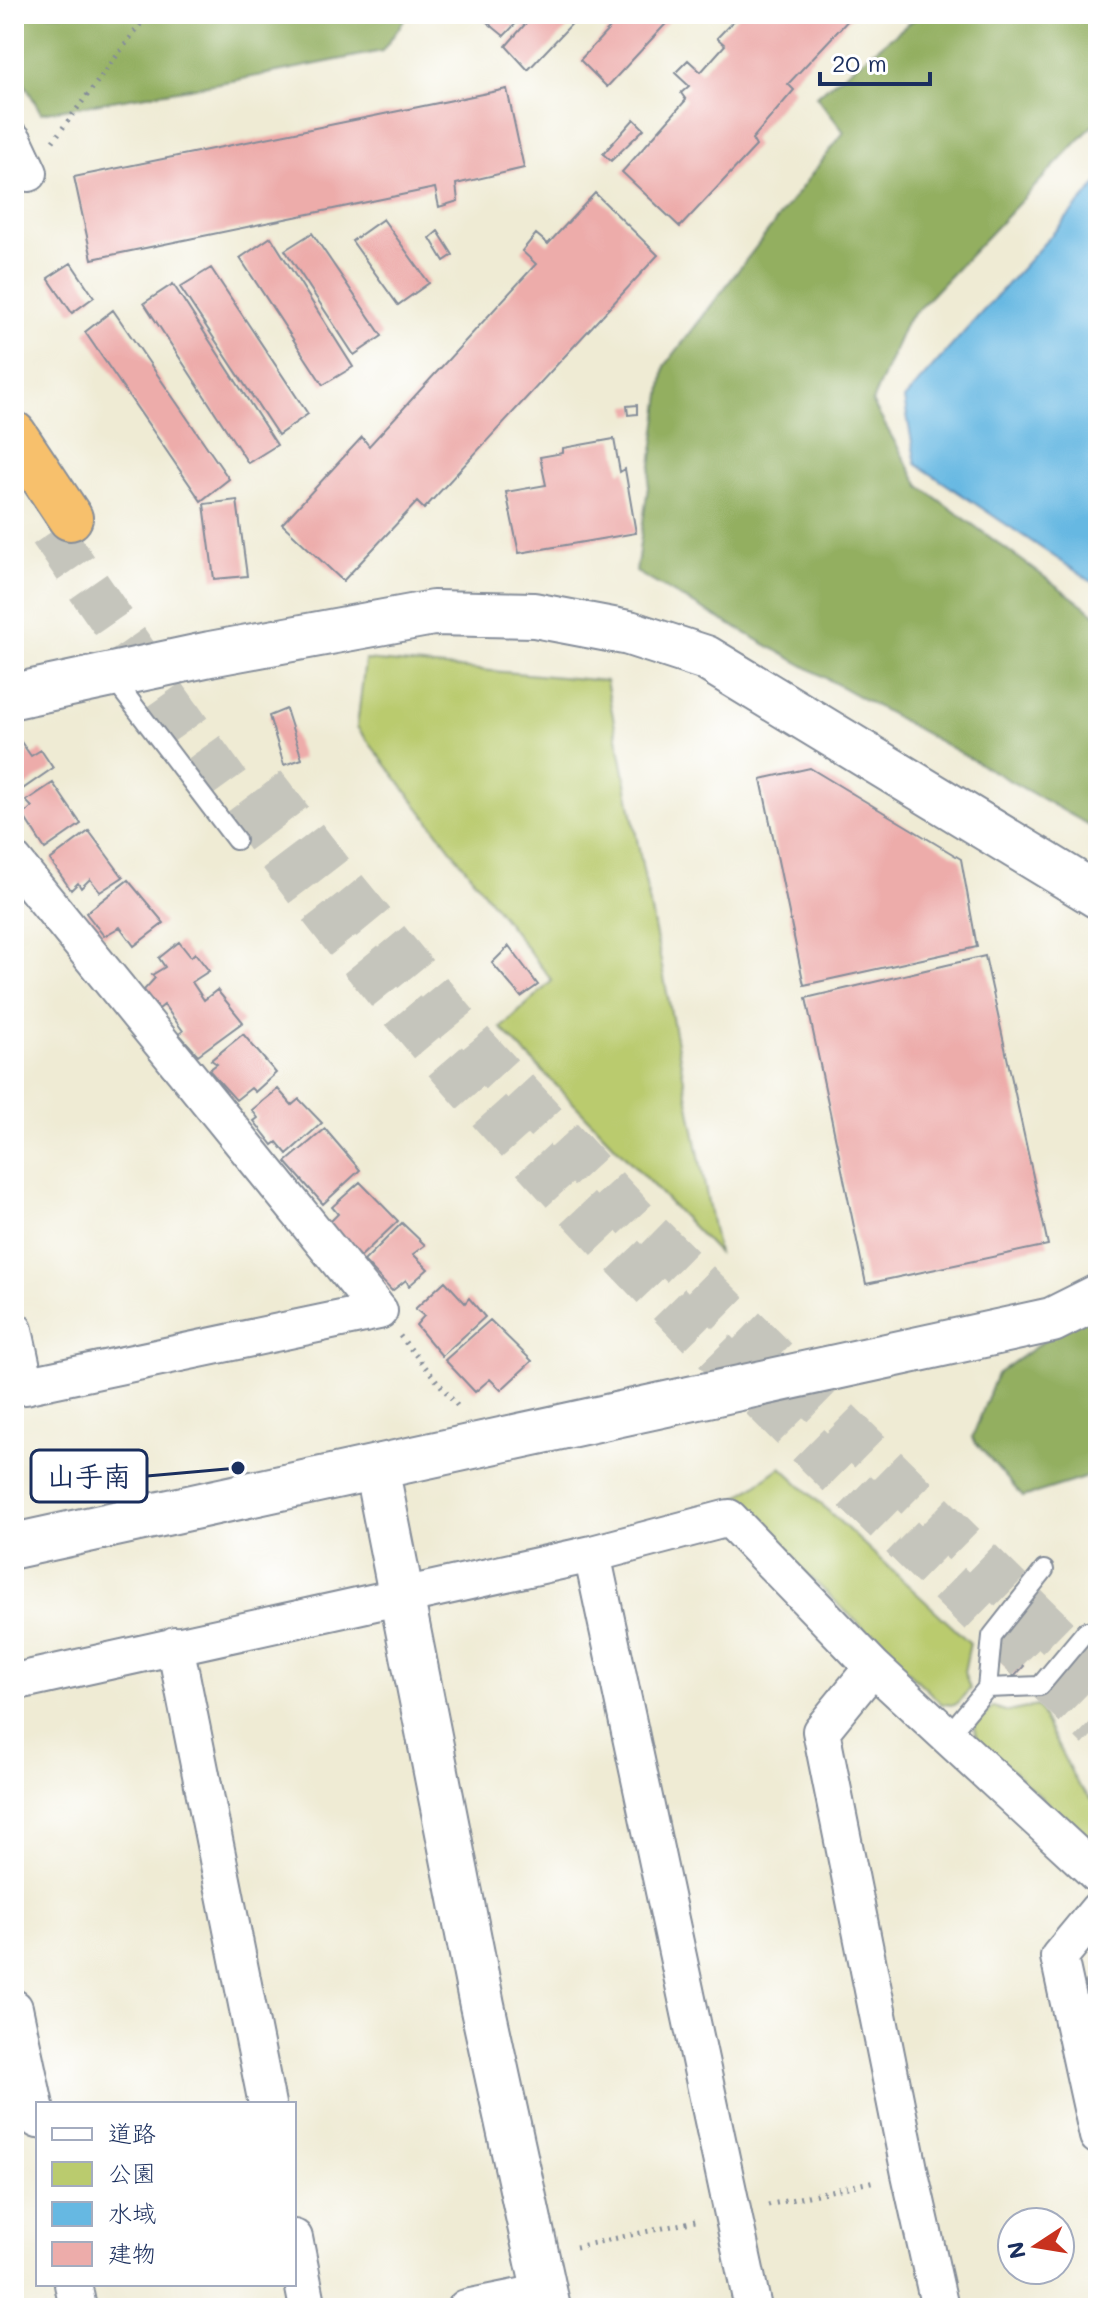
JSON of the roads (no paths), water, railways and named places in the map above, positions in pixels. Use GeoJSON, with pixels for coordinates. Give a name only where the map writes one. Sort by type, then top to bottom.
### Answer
{"type":"FeatureCollection","features":[{"type":"Feature","properties":{"kind":"highway"},"geometry":{"type":"LineString","coordinates":[[14,434],[61,525],[14,475]]}},
{"type":"Feature","properties":{"kind":"street"},"geometry":{"type":"LineString","coordinates":[[14,696],[433,613],[534,615],[629,633],[706,658],[1098,896]]}},
{"type":"Feature","properties":{"kind":"street"},"geometry":{"type":"LineString","coordinates":[[14,861],[379,1311],[20,1387],[14,1330]]}},
{"type":"Feature","properties":{"kind":"street"},"geometry":{"type":"LineString","coordinates":[[14,1546],[1052,1320],[1098,1297]]}},
{"type":"Feature","properties":{"kind":"street"},"geometry":{"type":"LineString","coordinates":[[376,1467],[482,2005],[546,2300],[466,2308]]}},
{"type":"Feature","properties":{"kind":"street"},"geometry":{"type":"LineString","coordinates":[[14,1682],[592,1554],[729,1518],[873,1667],[1098,1875]]}},
{"type":"Feature","properties":{"kind":"street"},"geometry":{"type":"LineString","coordinates":[[592,1554],[753,2308]]}},
{"type":"Feature","properties":{"kind":"street"},"geometry":{"type":"LineString","coordinates":[[175,1645],[267,2102]]}},
{"type":"Feature","properties":{"kind":"street"},"geometry":{"type":"LineString","coordinates":[[873,1667],[821,1731],[940,2308]]}},
{"type":"Feature","properties":{"kind":"street"},"geometry":{"type":"LineString","coordinates":[[1098,1910],[1059,1957],[1098,2136]]}},
{"type":"Feature","properties":{"kind":"street"},"geometry":{"type":"LineString","coordinates":[[14,2008],[36,2111]]}},
{"type":"Feature","properties":{"kind":"street"},"geometry":{"type":"LineString","coordinates":[[296,2248],[308,2308]]}},
{"type":"Feature","properties":{"kind":"street"},"geometry":{"type":"LineString","coordinates":[[73,2286],[78,2308]]}},
{"type":"Feature","properties":{"kind":"lane"},"geometry":{"type":"LineString","coordinates":[[111,675],[236,840]]}},
{"type":"Feature","properties":{"kind":"lane"},"geometry":{"type":"LineString","coordinates":[[949,1734],[987,1688],[992,1636],[1044,1570]]}},
{"type":"Feature","properties":{"kind":"lane"},"geometry":{"type":"LineString","coordinates":[[987,1688],[1040,1686],[1086,1631]]}},
{"type":"Feature","properties":{"kind":"water"},"geometry":{"type":"Polygon","coordinates":[[[1098,183],[1098,586],[916,464],[904,399],[1098,183]]]}},
{"type":"Feature","properties":{"kind":"tunnel"},"geometry":{"type":"LineString","coordinates":[[51,532],[195,739],[295,875],[454,1071],[689,1324],[1098,1729]]}},
{"type":"Feature","properties":{"kind":"tunnel"},"geometry":{"type":"LineString","coordinates":[[264,785],[473,1044],[650,1235],[1098,1677]]}},
{"type":"Feature","properties":{"kind":"place","name":"山手南"},"geometry":{"type":"Point","coordinates":[238,1468]}}]}
